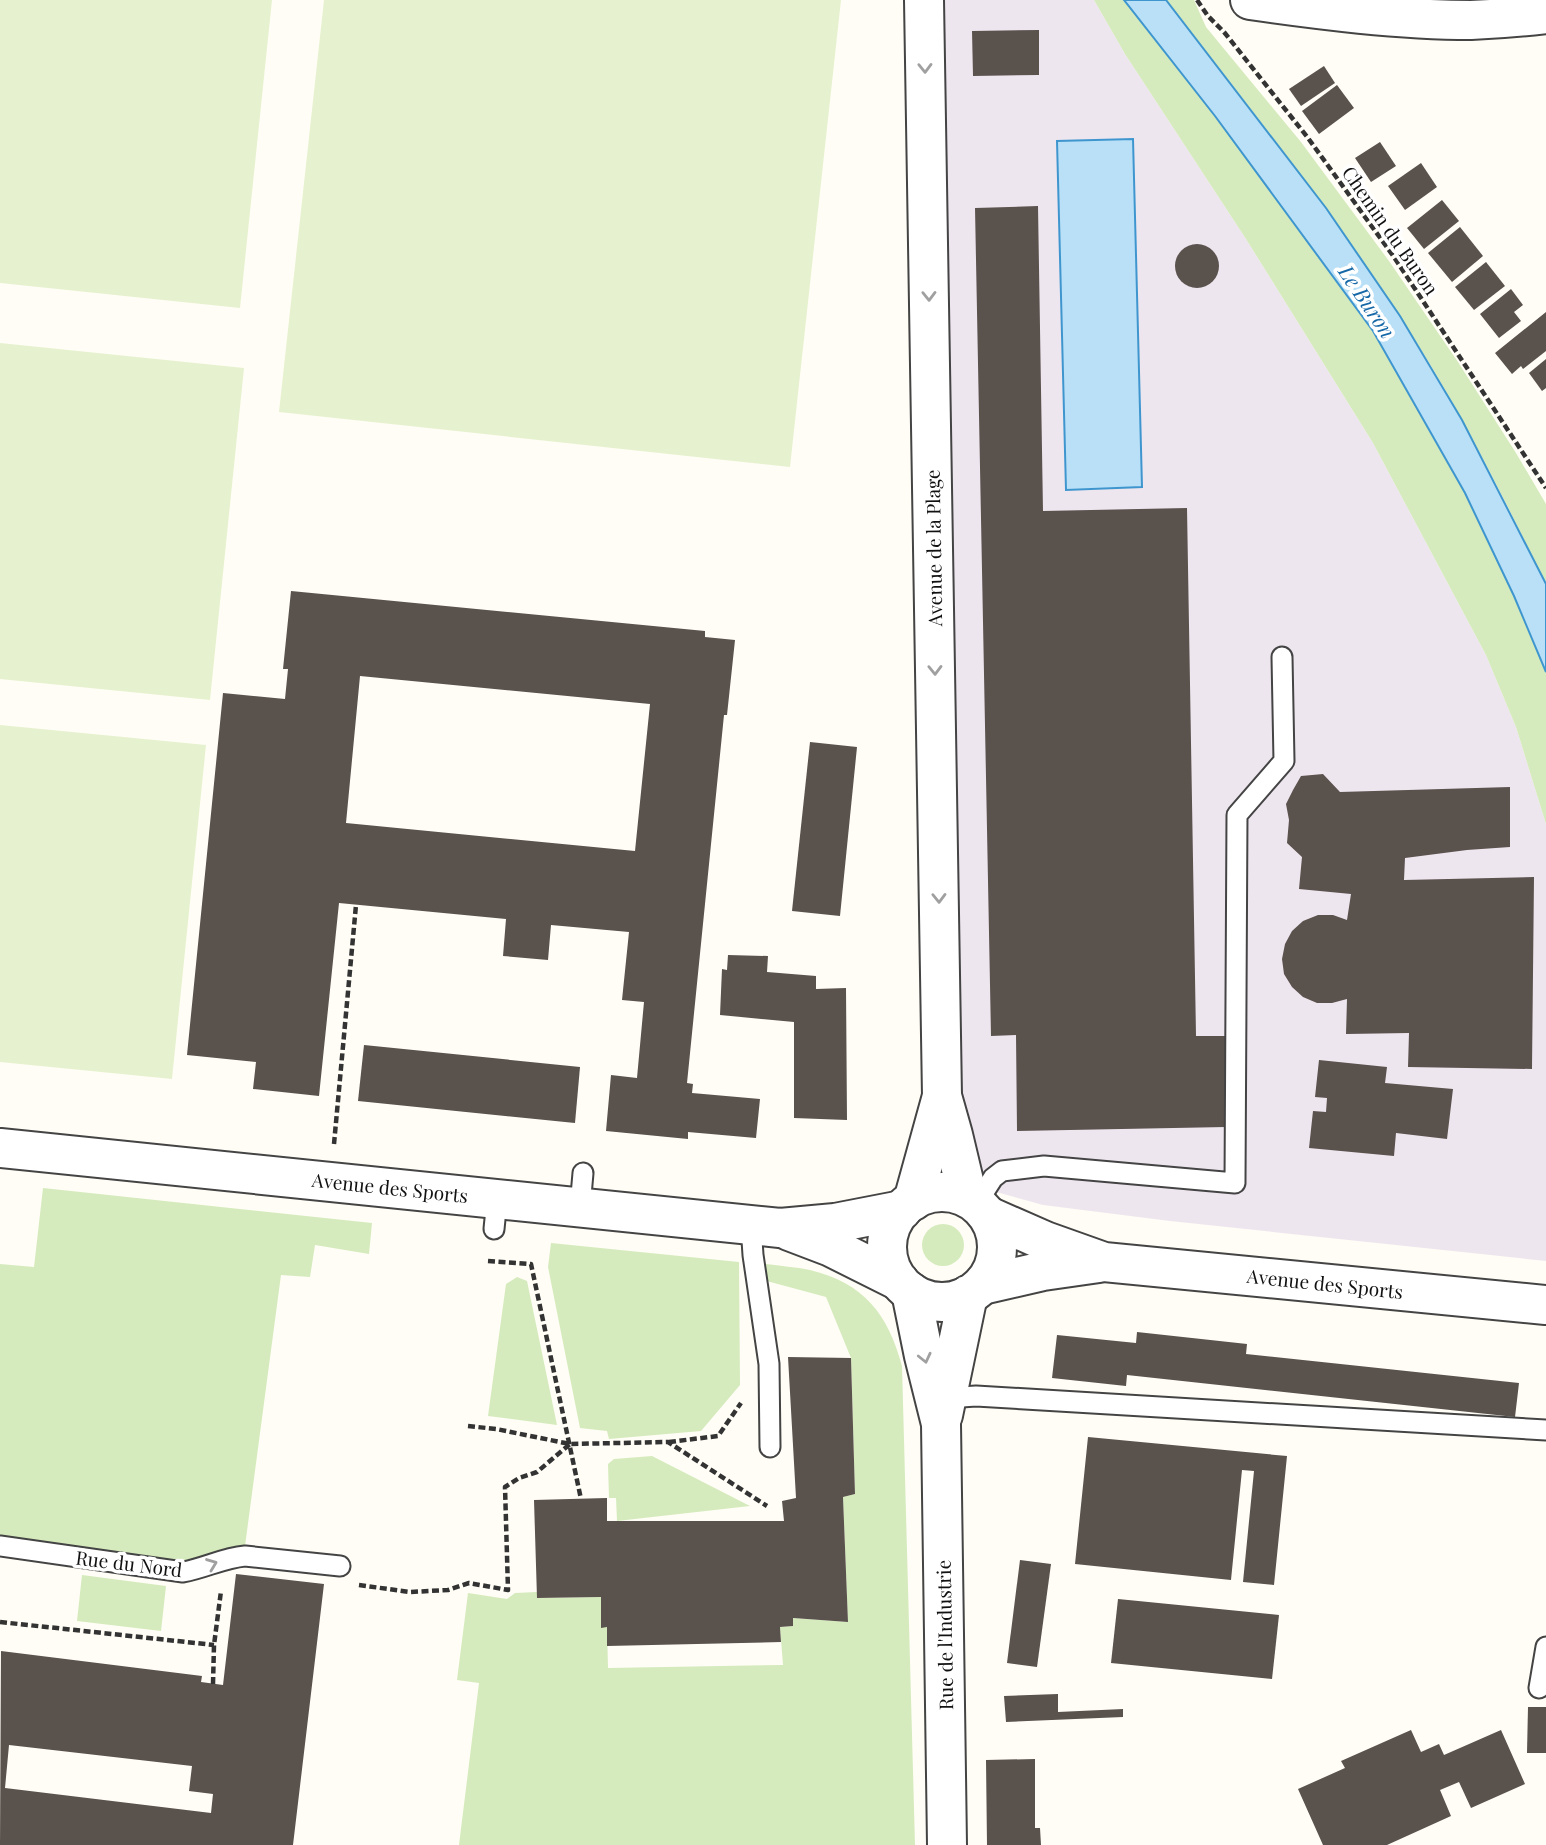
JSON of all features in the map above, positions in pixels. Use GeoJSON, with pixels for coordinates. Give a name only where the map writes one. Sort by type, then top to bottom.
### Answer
{"type":"FeatureCollection","features":[{"type":"Feature","properties":{"kind":"street","name":"Avenue de la Plage"},"geometry":{"type":"LineString","coordinates":[[924,0],[942,1096],[977,1206]]}},
{"type":"Feature","properties":{"kind":"street"},"geometry":{"type":"LineString","coordinates":[[1250,0],[1345,12],[1471,20],[1546,14]]}},
{"type":"Feature","properties":{"kind":"street","name":"Avenue de la Plage"},"geometry":{"type":"LineString","coordinates":[[907,1205],[942,1096]]}},
{"type":"Feature","properties":{"kind":"street","name":"Avenue des Sports"},"geometry":{"type":"LineString","coordinates":[[0,1148],[330,1182],[496,1214],[581,1190],[766,1227],[831,1247],[905,1287]]}},
{"type":"Feature","properties":{"kind":"street"},"geometry":{"type":"LineString","coordinates":[[942,1192],[958,1194],[977,1206],[995,1231],[998,1244],[992,1271],[975,1290],[955,1300],[927,1300],[905,1287],[891,1266],[888,1236],[893,1222],[907,1205],[926,1195],[942,1192]]}},
{"type":"Feature","properties":{"kind":"street","name":"Avenue des Sports"},"geometry":{"type":"LineString","coordinates":[[766,1227],[835,1223],[907,1205]]}},
{"type":"Feature","properties":{"kind":"street","name":"Avenue des Sports"},"geometry":{"type":"LineString","coordinates":[[977,1206],[1045,1241],[1104,1262],[1546,1305]]}},
{"type":"Feature","properties":{"kind":"street","name":"Avenue des Sports"},"geometry":{"type":"LineString","coordinates":[[975,1290],[1044,1271],[1104,1262]]}},
{"type":"Feature","properties":{"kind":"street","name":"Rue de l'Industrie"},"geometry":{"type":"LineString","coordinates":[[905,1287],[924,1356],[944,1411]]}},
{"type":"Feature","properties":{"kind":"street","name":"Rue de l'Industrie"},"geometry":{"type":"LineString","coordinates":[[947,1845],[944,1411],[975,1290]]}},
{"type":"Feature","properties":{"kind":"lane"},"geometry":{"type":"LineString","coordinates":[[977,1206],[993,1178],[1002,1171],[1044,1167],[1235,1183],[1237,815],[1284,761],[1282,657]]}},
{"type":"Feature","properties":{"kind":"lane"},"geometry":{"type":"LineString","coordinates":[[766,1227],[753,1255],[769,1363],[770,1447]]}},
{"type":"Feature","properties":{"kind":"lane"},"geometry":{"type":"LineString","coordinates":[[944,1411],[976,1396],[1546,1430]]}},
{"type":"Feature","properties":{"kind":"lane","name":"Rue du Nord"},"geometry":{"type":"LineString","coordinates":[[0,1546],[183,1572],[201,1569],[231,1557],[245,1556],[345,1575]]}},
{"type":"Feature","properties":{"kind":"lane"},"geometry":{"type":"LineString","coordinates":[[1539,1688],[1546,1647]]}},
{"type":"Feature","properties":{"kind":"path","name":"Chemin du Buron"},"geometry":{"type":"LineString","coordinates":[[1197,0],[1308,138],[1395,257],[1546,488]]}},
{"type":"Feature","properties":{"kind":"path"},"geometry":{"type":"LineString","coordinates":[[330,1182],[356,905]]}},
{"type":"Feature","properties":{"kind":"path"},"geometry":{"type":"LineString","coordinates":[[488,1261],[531,1264],[581,1499]]}},
{"type":"Feature","properties":{"kind":"path"},"geometry":{"type":"LineString","coordinates":[[468,1426],[570,1444],[668,1442],[718,1436],[769,1363]]}},
{"type":"Feature","properties":{"kind":"path"},"geometry":{"type":"LineString","coordinates":[[668,1442],[767,1506]]}},
{"type":"Feature","properties":{"kind":"path"},"geometry":{"type":"LineString","coordinates":[[345,1575],[410,1592],[448,1590],[469,1583],[508,1590],[505,1487],[519,1478],[537,1472],[570,1444]]}},
{"type":"Feature","properties":{"kind":"path"},"geometry":{"type":"LineString","coordinates":[[213,1684],[214,1645],[221,1590]]}},
{"type":"Feature","properties":{"kind":"path"},"geometry":{"type":"LineString","coordinates":[[0,1622],[214,1645]]}},
{"type":"Feature","properties":{"kind":"shaded area"},"geometry":{"type":"Polygon","coordinates":[[[924,0],[1094,0],[1125,54],[1246,239],[1373,443],[1486,655],[1516,727],[1546,824],[1546,1261],[1043,1205],[964,1183],[924,0]]]}},
{"type":"Feature","properties":{"kind":"green space"},"geometry":{"type":"Polygon","coordinates":[[[0,0],[272,0],[240,308],[0,283],[0,0]]]}},
{"type":"Feature","properties":{"kind":"green space"},"geometry":{"type":"Polygon","coordinates":[[[324,0],[841,0],[790,467],[279,412],[324,0]]]}},
{"type":"Feature","properties":{"kind":"green space"},"geometry":{"type":"Polygon","coordinates":[[[1094,0],[1124,0],[1215,116],[1373,331],[1465,493],[1514,596],[1546,672],[1546,824],[1516,727],[1486,655],[1373,443],[1246,239],[1125,54],[1094,0]]]}},
{"type":"Feature","properties":{"kind":"green space"},"geometry":{"type":"Polygon","coordinates":[[[1166,0],[1194,0],[1206,27],[1301,142],[1389,261],[1458,362],[1546,504],[1546,584],[1458,413],[1420,347],[1315,194],[1166,0]]]}},
{"type":"Feature","properties":{"kind":"green space"},"geometry":{"type":"Polygon","coordinates":[[[0,343],[244,368],[210,700],[0,679],[0,343]]]}},
{"type":"Feature","properties":{"kind":"green space"},"geometry":{"type":"Polygon","coordinates":[[[0,725],[206,745],[172,1079],[0,1062],[0,725]]]}},
{"type":"Feature","properties":{"kind":"green space"},"geometry":{"type":"Polygon","coordinates":[[[43,1188],[372,1223],[369,1254],[315,1245],[310,1277],[281,1275],[245,1546],[185,1561],[0,1537],[0,1264],[34,1267],[43,1188]]]}},
{"type":"Feature","properties":{"kind":"green space"},"geometry":{"type":"Polygon","coordinates":[[[943,1224],[958,1230],[964,1245],[958,1260],[943,1266],[928,1260],[922,1245],[928,1230],[943,1224]]]}},
{"type":"Feature","properties":{"kind":"green space"},"geometry":{"type":"Polygon","coordinates":[[[551,1243],[739,1262],[740,1385],[701,1431],[609,1439],[607,1431],[580,1428],[548,1267],[551,1243]]]}},
{"type":"Feature","properties":{"kind":"green space"},"geometry":{"type":"Polygon","coordinates":[[[766,1264],[805,1269],[829,1276],[859,1292],[881,1316],[902,1366],[915,1845],[459,1845],[479,1683],[457,1680],[468,1593],[507,1599],[515,1593],[537,1592],[537,1598],[601,1597],[601,1627],[607,1627],[608,1668],[783,1665],[780,1627],[793,1626],[793,1618],[848,1622],[843,1497],[855,1494],[851,1358],[826,1297],[763,1280],[766,1264]]]}},
{"type":"Feature","properties":{"kind":"green space"},"geometry":{"type":"Polygon","coordinates":[[[517,1277],[527,1281],[557,1425],[488,1416],[506,1284],[517,1277]]]}},
{"type":"Feature","properties":{"kind":"green space"},"geometry":{"type":"Polygon","coordinates":[[[652,1456],[750,1506],[617,1521],[616,1498],[609,1498],[608,1464],[614,1459],[652,1456]]]}},
{"type":"Feature","properties":{"kind":"green space"},"geometry":{"type":"Polygon","coordinates":[[[82,1575],[166,1586],[161,1631],[77,1621],[82,1575]]]}},
{"type":"Feature","properties":{"kind":"water","name":"Le Buron"},"geometry":{"type":"Polygon","coordinates":[[[1124,0],[1166,0],[1326,208],[1400,316],[1462,420],[1546,584],[1546,672],[1514,596],[1465,493],[1373,331],[1215,116],[1124,0]]]}},
{"type":"Feature","properties":{"kind":"water"},"geometry":{"type":"Polygon","coordinates":[[[1133,139],[1142,487],[1066,490],[1057,141],[1133,139]]]}},
{"type":"Feature","properties":{"kind":"building"},"geometry":{"type":"Polygon","coordinates":[[[1039,30],[1039,75],[973,76],[972,31],[1039,30]]]}},
{"type":"Feature","properties":{"kind":"building"},"geometry":{"type":"Polygon","coordinates":[[[1324,66],[1335,83],[1301,106],[1289,89],[1324,66]]]}},
{"type":"Feature","properties":{"kind":"building"},"geometry":{"type":"Polygon","coordinates":[[[1337,85],[1354,108],[1319,134],[1302,111],[1337,85]]]}},
{"type":"Feature","properties":{"kind":"building"},"geometry":{"type":"Polygon","coordinates":[[[1380,142],[1396,166],[1371,182],[1355,158],[1380,142]]]}},
{"type":"Feature","properties":{"kind":"building"},"geometry":{"type":"Polygon","coordinates":[[[1421,163],[1437,187],[1405,210],[1388,186],[1421,163]]]}},
{"type":"Feature","properties":{"kind":"building"},"geometry":{"type":"Polygon","coordinates":[[[1442,200],[1459,221],[1424,249],[1407,228],[1442,200]]]}},
{"type":"Feature","properties":{"kind":"building"},"geometry":{"type":"Polygon","coordinates":[[[1038,206],[1043,511],[1187,508],[1196,1036],[1225,1036],[1226,1127],[1017,1131],[1016,1035],[991,1036],[975,208],[1038,206]]]}},
{"type":"Feature","properties":{"kind":"building"},"geometry":{"type":"Polygon","coordinates":[[[1460,227],[1483,256],[1452,282],[1428,253],[1460,227]]]}},
{"type":"Feature","properties":{"kind":"building"},"geometry":{"type":"Polygon","coordinates":[[[1197,244],[1206,245],[1213,250],[1218,257],[1218,275],[1213,282],[1206,287],[1197,288],[1188,287],[1181,282],[1176,275],[1175,266],[1176,257],[1181,250],[1188,245],[1197,244]]]}},
{"type":"Feature","properties":{"kind":"building"},"geometry":{"type":"Polygon","coordinates":[[[1486,262],[1505,286],[1474,310],[1455,287],[1486,262]]]}},
{"type":"Feature","properties":{"kind":"building"},"geometry":{"type":"Polygon","coordinates":[[[1511,289],[1523,305],[1514,312],[1521,321],[1499,338],[1480,314],[1511,289]]]}},
{"type":"Feature","properties":{"kind":"building"},"geometry":{"type":"Polygon","coordinates":[[[1546,312],[1546,351],[1512,374],[1495,353],[1546,312]]]}},
{"type":"Feature","properties":{"kind":"building"},"geometry":{"type":"Polygon","coordinates":[[[1546,359],[1546,388],[1542,391],[1529,373],[1546,359]]]}},
{"type":"Feature","properties":{"kind":"building"},"geometry":{"type":"Polygon","coordinates":[[[291,591],[705,631],[705,637],[735,640],[727,715],[724,715],[687,1083],[693,1084],[692,1093],[760,1099],[756,1138],[688,1132],[688,1139],[606,1131],[611,1075],[637,1078],[644,1002],[622,1000],[629,932],[551,925],[548,960],[503,956],[506,919],[339,903],[319,1096],[253,1089],[256,1062],[187,1055],[223,693],[285,699],[288,669],[283,669],[291,591]],[[360,676],[346,823],[635,851],[650,704],[360,676]]]}},
{"type":"Feature","properties":{"kind":"building"},"geometry":{"type":"Polygon","coordinates":[[[810,742],[857,747],[840,916],[792,911],[810,742]]]}},
{"type":"Feature","properties":{"kind":"building"},"geometry":{"type":"Polygon","coordinates":[[[1323,774],[1340,792],[1510,787],[1510,847],[1405,858],[1404,880],[1534,877],[1532,1069],[1408,1067],[1409,1033],[1346,1034],[1347,999],[1317,1003],[1303,997],[1292,987],[1284,974],[1282,959],[1285,944],[1292,931],[1303,921],[1318,915],[1333,915],[1347,920],[1351,894],[1299,889],[1302,857],[1287,843],[1289,820],[1286,804],[1293,790],[1301,776],[1323,774]]]}},
{"type":"Feature","properties":{"kind":"building"},"geometry":{"type":"Polygon","coordinates":[[[728,955],[768,956],[767,972],[816,976],[816,989],[846,988],[847,1120],[794,1118],[794,1022],[720,1015],[722,969],[727,970],[728,955]]]}},
{"type":"Feature","properties":{"kind":"building"},"geometry":{"type":"Polygon","coordinates":[[[364,1045],[580,1067],[575,1123],[358,1101],[364,1045]]]}},
{"type":"Feature","properties":{"kind":"building"},"geometry":{"type":"Polygon","coordinates":[[[1319,1060],[1387,1067],[1385,1083],[1453,1089],[1447,1139],[1396,1133],[1394,1156],[1309,1148],[1313,1111],[1326,1112],[1327,1098],[1315,1097],[1319,1060]]]}},
{"type":"Feature","properties":{"kind":"building"},"geometry":{"type":"Polygon","coordinates":[[[1137,1332],[1247,1344],[1246,1354],[1519,1383],[1515,1417],[1127,1375],[1126,1386],[1052,1378],[1057,1335],[1136,1343],[1137,1332]]]}},
{"type":"Feature","properties":{"kind":"building"},"geometry":{"type":"Polygon","coordinates":[[[788,1357],[851,1358],[855,1494],[843,1497],[848,1622],[793,1618],[793,1626],[780,1627],[781,1642],[607,1646],[607,1627],[601,1628],[601,1597],[537,1598],[534,1500],[607,1498],[607,1521],[784,1521],[782,1501],[796,1498],[788,1357]]]}},
{"type":"Feature","properties":{"kind":"building"},"geometry":{"type":"Polygon","coordinates":[[[1088,1437],[1287,1456],[1274,1585],[1243,1582],[1254,1471],[1242,1470],[1231,1580],[1075,1564],[1088,1437]]]}},
{"type":"Feature","properties":{"kind":"building"},"geometry":{"type":"Polygon","coordinates":[[[1020,1560],[1051,1564],[1037,1667],[1007,1663],[1020,1560]]]}},
{"type":"Feature","properties":{"kind":"building"},"geometry":{"type":"Polygon","coordinates":[[[236,1574],[324,1584],[293,1845],[0,1845],[1,1651],[202,1676],[201,1682],[223,1685],[236,1574]],[[9,1745],[5,1788],[211,1813],[213,1794],[189,1791],[192,1766],[9,1745]]]}},
{"type":"Feature","properties":{"kind":"building"},"geometry":{"type":"Polygon","coordinates":[[[1118,1599],[1279,1615],[1272,1679],[1111,1663],[1118,1599]]]}},
{"type":"Feature","properties":{"kind":"building"},"geometry":{"type":"Polygon","coordinates":[[[1058,1694],[1058,1712],[1123,1709],[1123,1717],[1006,1722],[1004,1696],[1058,1694]]]}},
{"type":"Feature","properties":{"kind":"building"},"geometry":{"type":"Polygon","coordinates":[[[1528,1707],[1546,1707],[1546,1753],[1527,1753],[1528,1707]]]}},
{"type":"Feature","properties":{"kind":"building"},"geometry":{"type":"Polygon","coordinates":[[[1411,1730],[1421,1752],[1439,1744],[1444,1755],[1501,1730],[1525,1784],[1471,1808],[1459,1782],[1440,1790],[1451,1816],[1387,1845],[1323,1845],[1298,1789],[1345,1768],[1341,1761],[1411,1730]]]}},
{"type":"Feature","properties":{"kind":"building"},"geometry":{"type":"Polygon","coordinates":[[[1035,1759],[1035,1828],[1040,1828],[1041,1845],[987,1845],[986,1760],[1035,1759]]]}}]}
